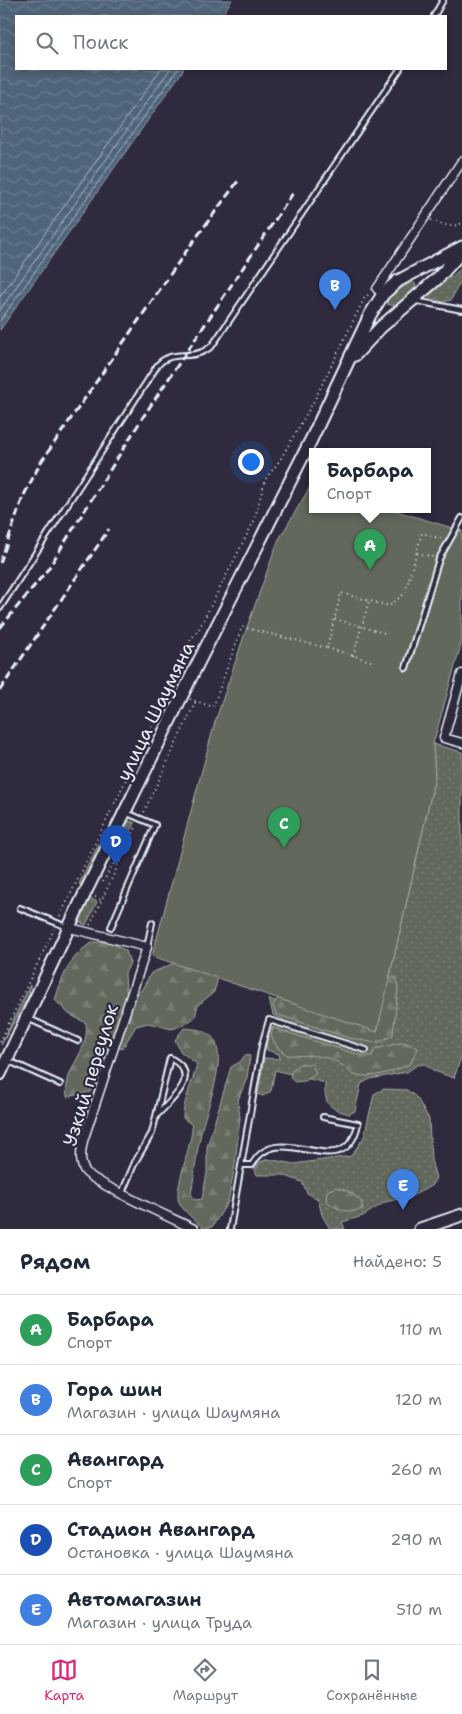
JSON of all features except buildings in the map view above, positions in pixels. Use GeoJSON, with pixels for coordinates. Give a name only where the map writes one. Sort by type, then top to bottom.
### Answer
{"type":"FeatureCollection","features":[{"type":"Feature","properties":{"kind":"main road","name":"улица Шаумяна"},"geometry":{"type":"LineString","coordinates":[[0,1074],[124,812],[311,440],[380,292],[421,267],[462,247]]}},
{"type":"Feature","properties":{"kind":"main road","name":"улица Шаумяна"},"geometry":{"type":"LineString","coordinates":[[346,366],[397,312],[438,278],[462,251]]}},
{"type":"Feature","properties":{"kind":"main road"},"geometry":{"type":"LineString","coordinates":[[380,292],[383,304],[388,310],[397,312]]}},
{"type":"Feature","properties":{"kind":"main road"},"geometry":{"type":"LineString","coordinates":[[420,1229],[449,1224],[462,1215]]}},
{"type":"Feature","properties":{"kind":"street"},"geometry":{"type":"LineString","coordinates":[[380,292],[424,218],[462,161]]}},
{"type":"Feature","properties":{"kind":"street"},"geometry":{"type":"LineString","coordinates":[[462,674],[444,738],[462,743]]}},
{"type":"Feature","properties":{"kind":"street"},"geometry":{"type":"LineString","coordinates":[[70,928],[147,947]]}},
{"type":"Feature","properties":{"kind":"street","name":"Узкий переулок"},"geometry":{"type":"LineString","coordinates":[[147,947],[80,1153],[86,1173],[194,1229]]}},
{"type":"Feature","properties":{"kind":"lane"},"geometry":{"type":"LineString","coordinates":[[435,15],[443,0]]}},
{"type":"Feature","properties":{"kind":"lane"},"geometry":{"type":"LineString","coordinates":[[0,608],[163,359],[172,356],[201,353],[212,346],[399,70]]}},
{"type":"Feature","properties":{"kind":"lane"},"geometry":{"type":"LineString","coordinates":[[411,300],[462,310]]}},
{"type":"Feature","properties":{"kind":"lane"},"geometry":{"type":"LineString","coordinates":[[406,668],[439,559],[462,518]]}},
{"type":"Feature","properties":{"kind":"lane"},"geometry":{"type":"LineString","coordinates":[[111,927],[155,825],[124,812]]}},
{"type":"Feature","properties":{"kind":"lane"},"geometry":{"type":"LineString","coordinates":[[20,908],[70,928]]}},
{"type":"Feature","properties":{"kind":"lane"},"geometry":{"type":"LineString","coordinates":[[147,947],[152,923]]}},
{"type":"Feature","properties":{"kind":"lane"},"geometry":{"type":"LineString","coordinates":[[27,1018],[78,1041]]}},
{"type":"Feature","properties":{"kind":"lane"},"geometry":{"type":"LineString","coordinates":[[230,1229],[262,1045],[269,1020],[366,1050]]}},
{"type":"Feature","properties":{"kind":"lane"},"geometry":{"type":"LineString","coordinates":[[122,1193],[135,1162],[152,1133],[170,1058],[180,1064],[185,1074],[184,1081],[182,1088],[157,1115]]}},
{"type":"Feature","properties":{"kind":"lane"},"geometry":{"type":"LineString","coordinates":[[7,1060],[60,1084]]}},
{"type":"Feature","properties":{"kind":"lane"},"geometry":{"type":"LineString","coordinates":[[241,1165],[252,1165],[264,1150],[276,1145],[334,1153],[345,1149],[353,1141],[358,1124],[323,1117]]}},
{"type":"Feature","properties":{"kind":"path"},"geometry":{"type":"LineString","coordinates":[[424,218],[448,226],[462,223]]}},
{"type":"Feature","properties":{"kind":"path"},"geometry":{"type":"LineString","coordinates":[[0,1042],[164,701],[170,678],[185,647],[199,629],[254,521],[265,480],[280,460],[315,399],[365,297],[380,292]]}},
{"type":"Feature","properties":{"kind":"path"},"geometry":{"type":"LineString","coordinates":[[327,648],[342,593],[389,606],[405,593],[422,533],[449,541]]}},
{"type":"Feature","properties":{"kind":"path"},"geometry":{"type":"LineString","coordinates":[[417,552],[439,559]]}},
{"type":"Feature","properties":{"kind":"path"},"geometry":{"type":"LineString","coordinates":[[353,656],[369,600]]}},
{"type":"Feature","properties":{"kind":"path"},"geometry":{"type":"LineString","coordinates":[[335,619],[384,633]]}},
{"type":"Feature","properties":{"kind":"path"},"geometry":{"type":"LineString","coordinates":[[181,696],[213,707],[242,628],[327,648],[374,662]]}},
{"type":"Feature","properties":{"kind":"path"},"geometry":{"type":"LineString","coordinates":[[86,932],[196,701]]}},
{"type":"Feature","properties":{"kind":"path"},"geometry":{"type":"LineString","coordinates":[[103,882],[118,858],[121,859]]}},
{"type":"Feature","properties":{"kind":"path"},"geometry":{"type":"LineString","coordinates":[[92,896],[102,900]]}},
{"type":"Feature","properties":{"kind":"green space"},"geometry":{"type":"Polygon","coordinates":[[[462,268],[462,278],[451,300],[443,302],[427,297],[462,268]]]}},
{"type":"Feature","properties":{"kind":"green space"},"geometry":{"type":"Polygon","coordinates":[[[412,281],[416,285],[414,289],[395,306],[387,304],[389,297],[412,281]]]}},
{"type":"Feature","properties":{"kind":"green space"},"geometry":{"type":"Polygon","coordinates":[[[309,489],[309,513],[403,513],[462,531],[462,641],[433,744],[435,777],[377,1032],[152,956],[215,722],[278,541],[309,489]]]}},
{"type":"Feature","properties":{"kind":"green space"},"geometry":{"type":"Polygon","coordinates":[[[433,744],[462,752],[462,1054],[454,1078],[434,1071],[425,1064],[417,1065],[407,1072],[370,1079],[361,1084],[355,1111],[349,1114],[337,1110],[329,1104],[325,1083],[275,1070],[271,1091],[263,1096],[258,1094],[264,1058],[280,1059],[279,1054],[267,1050],[266,1047],[271,1030],[275,1025],[281,1027],[284,1020],[273,1015],[269,999],[377,1032],[435,777],[433,744]]]}},
{"type":"Feature","properties":{"kind":"green space"},"geometry":{"type":"Polygon","coordinates":[[[129,821],[135,823],[120,854],[117,853],[122,833],[129,821]]]}},
{"type":"Feature","properties":{"kind":"green space"},"geometry":{"type":"Polygon","coordinates":[[[104,833],[106,834],[82,886],[79,884],[104,833]]]}},
{"type":"Feature","properties":{"kind":"green space"},"geometry":{"type":"Polygon","coordinates":[[[90,898],[97,902],[86,925],[79,922],[90,898]]]}},
{"type":"Feature","properties":{"kind":"green space"},"geometry":{"type":"Polygon","coordinates":[[[94,942],[110,942],[126,951],[130,963],[125,973],[126,991],[136,995],[142,989],[151,973],[184,959],[219,974],[214,992],[198,1005],[195,1017],[186,1024],[172,1029],[148,1023],[136,1026],[122,1049],[109,1043],[98,1080],[90,1092],[67,1097],[69,1077],[84,1043],[86,1023],[69,1014],[55,1000],[68,966],[79,952],[94,942]]]}},
{"type":"Feature","properties":{"kind":"green space"},"geometry":{"type":"Polygon","coordinates":[[[395,977],[398,987],[393,1035],[377,1043],[349,1038],[276,1014],[273,1005],[283,992],[395,977]]]}},
{"type":"Feature","properties":{"kind":"green space"},"geometry":{"type":"Polygon","coordinates":[[[30,985],[29,996],[1,1045],[30,985]]]}},
{"type":"Feature","properties":{"kind":"green space"},"geometry":{"type":"Polygon","coordinates":[[[184,1028],[198,1030],[210,1035],[216,1043],[218,1053],[217,1076],[203,1123],[198,1148],[191,1194],[195,1200],[202,1199],[207,1173],[207,1147],[231,1067],[240,1062],[245,1055],[250,1056],[247,1078],[238,1100],[240,1118],[235,1165],[228,1202],[212,1227],[203,1228],[184,1209],[179,1202],[178,1196],[190,1143],[192,1125],[183,1118],[183,1111],[197,1064],[181,1052],[175,1040],[184,1028]]]}},
{"type":"Feature","properties":{"kind":"green space"},"geometry":{"type":"Polygon","coordinates":[[[273,1028],[359,1055],[372,1056],[375,1049],[404,1042],[418,1048],[410,1064],[376,1075],[353,1075],[345,1067],[330,1059],[315,1056],[287,1055],[278,1048],[271,1036],[273,1028]]]}},
{"type":"Feature","properties":{"kind":"green space"},"geometry":{"type":"Polygon","coordinates":[[[299,1064],[312,1064],[316,1074],[305,1081],[295,1082],[290,1078],[292,1070],[299,1064]]]}},
{"type":"Feature","properties":{"kind":"green space"},"geometry":{"type":"Polygon","coordinates":[[[383,1089],[407,1090],[417,1098],[429,1119],[431,1160],[436,1178],[431,1186],[412,1196],[385,1202],[363,1216],[342,1222],[345,1229],[330,1229],[322,1215],[318,1199],[307,1193],[302,1182],[283,1175],[257,1175],[255,1170],[260,1162],[268,1159],[294,1164],[351,1156],[364,1137],[374,1094],[383,1089]]]}},
{"type":"Feature","properties":{"kind":"green space"},"geometry":{"type":"Polygon","coordinates":[[[336,1187],[350,1192],[361,1201],[363,1209],[343,1210],[326,1201],[327,1191],[336,1187]]]}},
{"type":"Feature","properties":{"kind":"water"},"geometry":{"type":"Polygon","coordinates":[[[0,0],[232,0],[222,15],[15,15],[15,70],[183,70],[0,330],[0,0]]]}},
{"type":"Feature","properties":{"kind":"railway"},"geometry":{"type":"LineString","coordinates":[[0,563],[23,497],[41,462],[187,250],[238,181]]}},
{"type":"Feature","properties":{"kind":"railway"},"geometry":{"type":"LineString","coordinates":[[0,628],[48,569],[143,417],[293,193]]}},
{"type":"Feature","properties":{"kind":"railway"},"geometry":{"type":"LineString","coordinates":[[0,690],[109,529]]}},
{"type":"Feature","properties":{"kind":"place","name":"Гора шин"},"geometry":{"type":"Point","coordinates":[335,310]}},
{"type":"Feature","properties":{"kind":"place","name":"Барбара"},"geometry":{"type":"Point","coordinates":[370,570]}},
{"type":"Feature","properties":{"kind":"place","name":"Авангард"},"geometry":{"type":"Point","coordinates":[284,848]}},
{"type":"Feature","properties":{"kind":"place","name":"Стадион Авангард"},"geometry":{"type":"Point","coordinates":[116,866]}},
{"type":"Feature","properties":{"kind":"place","name":"Автомагазин"},"geometry":{"type":"Point","coordinates":[403,1210]}}]}
